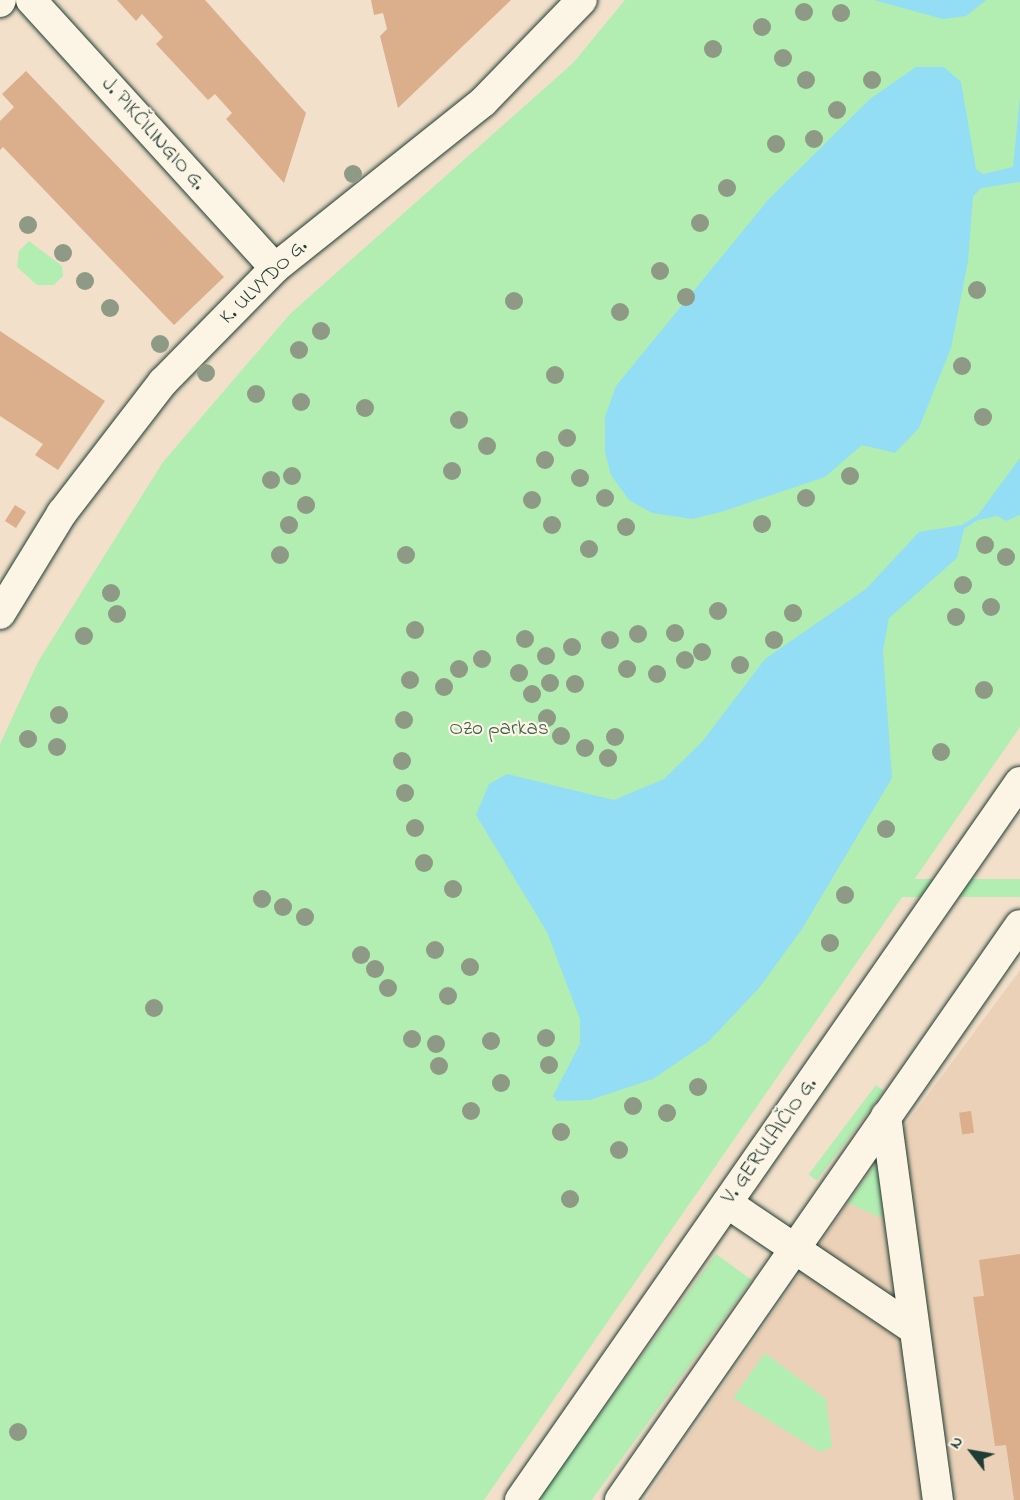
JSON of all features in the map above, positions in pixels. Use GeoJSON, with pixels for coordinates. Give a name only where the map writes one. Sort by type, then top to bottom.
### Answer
{"type":"FeatureCollection","features":[{"type":"Feature","properties":{"kind":"street","name":"J. PIKČILINGIO G."},"geometry":{"type":"LineString","coordinates":[[31,0],[275,268]]}},
{"type":"Feature","properties":{"kind":"street","name":"K. ULVYDO G."},"geometry":{"type":"LineString","coordinates":[[0,614],[62,513],[119,436],[163,382],[275,268],[483,102],[582,0]]}},
{"type":"Feature","properties":{"kind":"street","name":"V. GERULAIČIO G."},"geometry":{"type":"LineString","coordinates":[[520,1500],[1020,782]]}},
{"type":"Feature","properties":{"kind":"street"},"geometry":{"type":"LineString","coordinates":[[620,1500],[1020,925]]}},
{"type":"Feature","properties":{"kind":"street"},"geometry":{"type":"LineString","coordinates":[[886,1116],[912,1328],[938,1500]]}},
{"type":"Feature","properties":{"kind":"street"},"geometry":{"type":"LineString","coordinates":[[727,1203],[794,1249],[856,1286],[912,1328]]}},
{"type":"Feature","properties":{"kind":"shaded area"},"geometry":{"type":"Polygon","coordinates":[[[1020,970],[1020,1500],[645,1500],[848,1203],[1020,970]]]}},
{"type":"Feature","properties":{"kind":"green space","name":"Ozo parkas"},"geometry":{"type":"Polygon","coordinates":[[[625,0],[1020,0],[1020,727],[484,1500],[0,1500],[0,744],[38,662],[163,462],[290,314],[573,63],[625,0]]]}},
{"type":"Feature","properties":{"kind":"green space"},"geometry":{"type":"Polygon","coordinates":[[[29,241],[62,266],[63,276],[54,285],[37,285],[17,267],[19,251],[29,241]]]}},
{"type":"Feature","properties":{"kind":"green space"},"geometry":{"type":"Polygon","coordinates":[[[807,879],[1020,879],[1020,897],[807,897],[807,879]]]}},
{"type":"Feature","properties":{"kind":"green space"},"geometry":{"type":"Polygon","coordinates":[[[876,1085],[884,1091],[817,1180],[809,1174],[876,1085]]]}},
{"type":"Feature","properties":{"kind":"green space"},"geometry":{"type":"Polygon","coordinates":[[[878,1161],[882,1218],[848,1203],[878,1161]]]}},
{"type":"Feature","properties":{"kind":"green space"},"geometry":{"type":"Polygon","coordinates":[[[716,1254],[752,1280],[592,1500],[542,1500],[539,1498],[716,1254]]]}},
{"type":"Feature","properties":{"kind":"green space"},"geometry":{"type":"Polygon","coordinates":[[[765,1353],[826,1399],[832,1447],[820,1452],[733,1398],[765,1353]]]}},
{"type":"Feature","properties":{"kind":"water"},"geometry":{"type":"Polygon","coordinates":[[[874,0],[986,0],[966,16],[943,19],[874,0]]]}},
{"type":"Feature","properties":{"kind":"water"},"geometry":{"type":"Polygon","coordinates":[[[916,67],[944,67],[961,82],[976,169],[983,174],[1013,167],[1020,96],[1020,182],[981,188],[973,197],[968,261],[951,348],[919,428],[895,453],[862,445],[825,477],[721,512],[692,519],[652,513],[629,500],[611,475],[605,452],[605,417],[616,386],[768,200],[870,99],[916,67]]]}},
{"type":"Feature","properties":{"kind":"water"},"geometry":{"type":"Polygon","coordinates":[[[1020,458],[1020,515],[1006,521],[998,516],[978,520],[964,529],[957,558],[889,618],[883,651],[892,778],[802,929],[759,988],[709,1041],[653,1079],[590,1100],[557,1101],[553,1096],[580,1044],[580,1019],[547,932],[476,815],[489,784],[507,774],[614,800],[664,779],[702,742],[765,659],[866,589],[919,532],[962,525],[978,515],[1020,458]]]}},
{"type":"Feature","properties":{"kind":"building"},"geometry":{"type":"Polygon","coordinates":[[[117,0],[205,0],[306,113],[284,183],[226,119],[232,113],[215,94],[208,100],[156,44],[163,37],[142,14],[136,21],[117,0]]]}},
{"type":"Feature","properties":{"kind":"building"},"geometry":{"type":"Polygon","coordinates":[[[371,0],[511,0],[398,108],[380,36],[387,29],[383,13],[374,15],[371,0]]]}},
{"type":"Feature","properties":{"kind":"building"},"geometry":{"type":"Polygon","coordinates":[[[26,71],[224,277],[174,325],[3,147],[0,150],[0,121],[14,107],[2,94],[26,71]]]}},
{"type":"Feature","properties":{"kind":"building"},"geometry":{"type":"Polygon","coordinates":[[[0,331],[105,401],[58,470],[35,455],[43,444],[0,416],[0,331]]]}},
{"type":"Feature","properties":{"kind":"building"},"geometry":{"type":"Polygon","coordinates":[[[15,505],[26,512],[16,528],[5,521],[15,505]]]}},
{"type":"Feature","properties":{"kind":"building"},"geometry":{"type":"Polygon","coordinates":[[[971,1111],[974,1133],[962,1134],[959,1113],[971,1111]]]}},
{"type":"Feature","properties":{"kind":"building"},"geometry":{"type":"Polygon","coordinates":[[[1020,1254],[1020,1500],[1014,1500],[1006,1445],[995,1446],[973,1297],[984,1296],[979,1260],[1020,1254]]]}}]}
